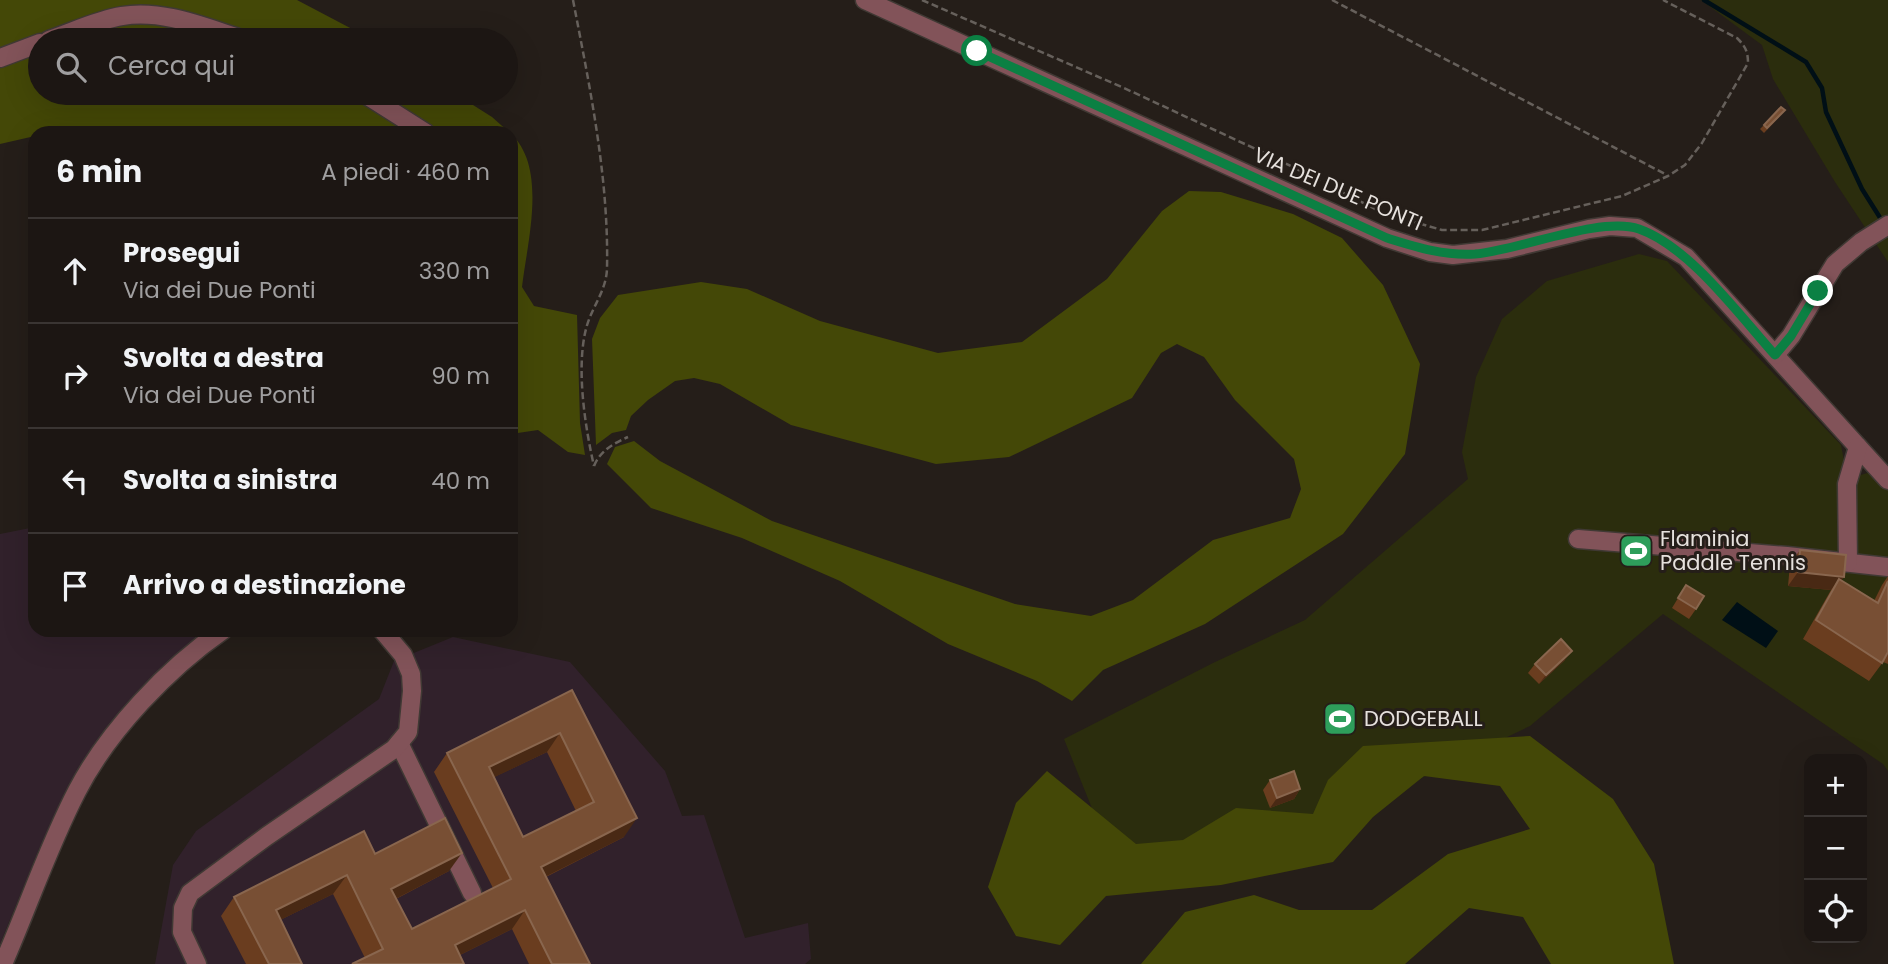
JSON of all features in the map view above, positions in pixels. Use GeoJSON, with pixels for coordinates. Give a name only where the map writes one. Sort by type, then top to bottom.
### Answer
{"type":"FeatureCollection","features":[{"type":"Feature","properties":{"kind":"street","name":"VIA DEI DUE PONTI"},"geometry":{"type":"LineString","coordinates":[[865,0],[1387,238],[1430,252],[1477,254],[1588,229],[1610,226],[1637,228],[1686,257],[1888,480]]}},
{"type":"Feature","properties":{"kind":"street"},"geometry":{"type":"LineString","coordinates":[[82,28],[104,20],[139,14],[175,18],[207,28]]}},
{"type":"Feature","properties":{"kind":"street"},"geometry":{"type":"LineString","coordinates":[[0,58],[28,48]]}},
{"type":"Feature","properties":{"kind":"street"},"geometry":{"type":"LineString","coordinates":[[382,105],[415,126]]}},
{"type":"Feature","properties":{"kind":"street"},"geometry":{"type":"LineString","coordinates":[[1775,355],[1791,336],[1835,264],[1861,242],[1888,225]]}},
{"type":"Feature","properties":{"kind":"street"},"geometry":{"type":"LineString","coordinates":[[1848,562],[1847,484],[1858,447]]}},
{"type":"Feature","properties":{"kind":"street"},"geometry":{"type":"LineString","coordinates":[[1578,539],[1888,567]]}},
{"type":"Feature","properties":{"kind":"street"},"geometry":{"type":"LineString","coordinates":[[4,964],[58,830],[94,763],[167,674],[213,637]]}},
{"type":"Feature","properties":{"kind":"street"},"geometry":{"type":"LineString","coordinates":[[197,964],[182,932],[183,908],[190,893],[267,836],[394,749],[408,733],[411,674],[403,655],[388,637]]}},
{"type":"Feature","properties":{"kind":"street"},"geometry":{"type":"LineString","coordinates":[[399,743],[472,893]]}},
{"type":"Feature","properties":{"kind":"path"},"geometry":{"type":"LineString","coordinates":[[573,0],[594,119],[606,221],[607,273],[601,298],[585,332],[583,360],[584,415],[594,466],[597,458],[615,442],[628,437]]}},
{"type":"Feature","properties":{"kind":"path"},"geometry":{"type":"LineString","coordinates":[[922,0],[1137,93],[1383,213],[1442,230],[1482,230],[1622,196],[1668,176],[1685,165],[1702,143],[1748,63],[1745,46],[1737,38],[1663,0]]}},
{"type":"Feature","properties":{"kind":"path"},"geometry":{"type":"LineString","coordinates":[[1332,0],[1668,176]]}},
{"type":"Feature","properties":{"kind":"shaded area"},"geometry":{"type":"Polygon","coordinates":[[[0,0],[297,0],[350,28],[28,28],[28,105],[473,105],[502,126],[28,126],[28,138],[0,144],[0,0]]]}},
{"type":"Feature","properties":{"kind":"shaded area"},"geometry":{"type":"Polygon","coordinates":[[[518,144],[529,166],[532,186],[530,228],[522,287],[534,306],[577,315],[580,423],[585,455],[568,452],[538,430],[518,433],[518,144]]]}},
{"type":"Feature","properties":{"kind":"shaded area"},"geometry":{"type":"Polygon","coordinates":[[[1189,191],[1221,192],[1293,214],[1342,238],[1383,285],[1420,364],[1405,454],[1343,534],[1205,624],[1103,670],[1072,701],[1037,681],[948,644],[840,581],[742,538],[651,508],[607,464],[615,447],[634,441],[660,461],[772,521],[1015,604],[1091,616],[1133,600],[1213,540],[1290,518],[1301,489],[1294,459],[1235,400],[1204,357],[1177,344],[1161,353],[1132,398],[1009,457],[936,464],[791,425],[720,384],[694,378],[675,381],[631,416],[626,430],[612,433],[596,445],[592,339],[600,318],[618,295],[701,282],[747,289],[820,321],[938,353],[1022,342],[1107,279],[1162,211],[1189,191]]]}},
{"type":"Feature","properties":{"kind":"shaded area"},"geometry":{"type":"Polygon","coordinates":[[[28,528],[28,637],[201,637],[184,649],[98,740],[39,849],[0,944],[0,534],[28,528]]]}},
{"type":"Feature","properties":{"kind":"shaded area"},"geometry":{"type":"Polygon","coordinates":[[[1737,602],[1778,631],[1766,648],[1722,620],[1737,602]]]}},
{"type":"Feature","properties":{"kind":"shaded area"},"geometry":{"type":"Polygon","coordinates":[[[453,637],[570,662],[665,771],[682,816],[704,815],[745,938],[808,923],[811,959],[805,964],[155,964],[173,865],[196,831],[379,699],[394,661],[453,637]]]}},
{"type":"Feature","properties":{"kind":"shaded area"},"geometry":{"type":"Polygon","coordinates":[[[1530,736],[1613,799],[1654,864],[1674,964],[1551,964],[1523,917],[1469,908],[1405,964],[1141,964],[1185,912],[1254,895],[1299,910],[1372,910],[1448,854],[1530,829],[1500,786],[1424,776],[1373,817],[1333,862],[1221,885],[1106,896],[1060,945],[1016,936],[988,887],[1016,803],[1047,771],[1136,844],[1183,840],[1236,808],[1313,814],[1328,780],[1363,746],[1530,736]]]}},
{"type":"Feature","properties":{"kind":"green space"},"geometry":{"type":"Polygon","coordinates":[[[1701,0],[1888,0],[1888,262],[1835,182],[1773,79],[1762,45],[1701,0]]]}},
{"type":"Feature","properties":{"kind":"green space","name":"Flaminia Paddle Tennis"},"geometry":{"type":"Polygon","coordinates":[[[1639,254],[1667,261],[1841,445],[1845,466],[1857,476],[1871,472],[1888,489],[1888,771],[1883,764],[1663,614],[1530,726],[1267,852],[1123,885],[1064,739],[1213,663],[1305,620],[1468,479],[1462,452],[1476,377],[1502,319],[1547,281],[1639,254]]]}},
{"type":"Feature","properties":{"kind":"building"},"geometry":{"type":"Polygon","coordinates":[[[1781,107],[1785,110],[1767,128],[1764,125],[1781,107]]]}},
{"type":"Feature","properties":{"kind":"building"},"geometry":{"type":"Polygon","coordinates":[[[1800,550],[1846,555],[1844,577],[1798,572],[1800,550]]]}},
{"type":"Feature","properties":{"kind":"building"},"geometry":{"type":"Polygon","coordinates":[[[1839,579],[1878,603],[1888,581],[1888,652],[1882,663],[1816,620],[1839,579]]]}},
{"type":"Feature","properties":{"kind":"building"},"geometry":{"type":"Polygon","coordinates":[[[1686,585],[1704,596],[1696,609],[1678,598],[1686,585]]]}},
{"type":"Feature","properties":{"kind":"building"},"geometry":{"type":"Polygon","coordinates":[[[1561,639],[1572,651],[1546,675],[1535,664],[1561,639]]]}},
{"type":"Feature","properties":{"kind":"building"},"geometry":{"type":"Polygon","coordinates":[[[572,690],[637,818],[541,867],[590,964],[552,964],[525,910],[455,945],[464,964],[352,964],[383,949],[347,875],[276,910],[302,964],[269,964],[234,897],[364,831],[375,854],[445,818],[462,853],[391,889],[412,929],[511,879],[447,753],[572,690]],[[560,733],[489,767],[523,837],[594,802],[560,733]]]}},
{"type":"Feature","properties":{"kind":"building"},"geometry":{"type":"Polygon","coordinates":[[[1294,771],[1300,789],[1277,798],[1270,780],[1294,771]]]}},
{"type":"Feature","properties":{"kind":"waterway"},"geometry":{"type":"LineString","coordinates":[[1704,0],[1806,62],[1822,88],[1826,112],[1862,189],[1884,224]]}},
{"type":"Feature","properties":{"kind":"place","name":"Flaminia Paddle Tennis"},"geometry":{"type":"Point","coordinates":[1636,551]}},
{"type":"Feature","properties":{"kind":"place","name":"DODGEBALL"},"geometry":{"type":"Point","coordinates":[1340,719]}},
{"type":"Feature","properties":{"kind":"route"},"geometry":{"type":"LineString","coordinates":[[977,51],[1387,238],[1430,252],[1477,254],[1588,229],[1610,226],[1637,228],[1686,257],[1775,355],[1791,336],[1818,291]]}}]}
